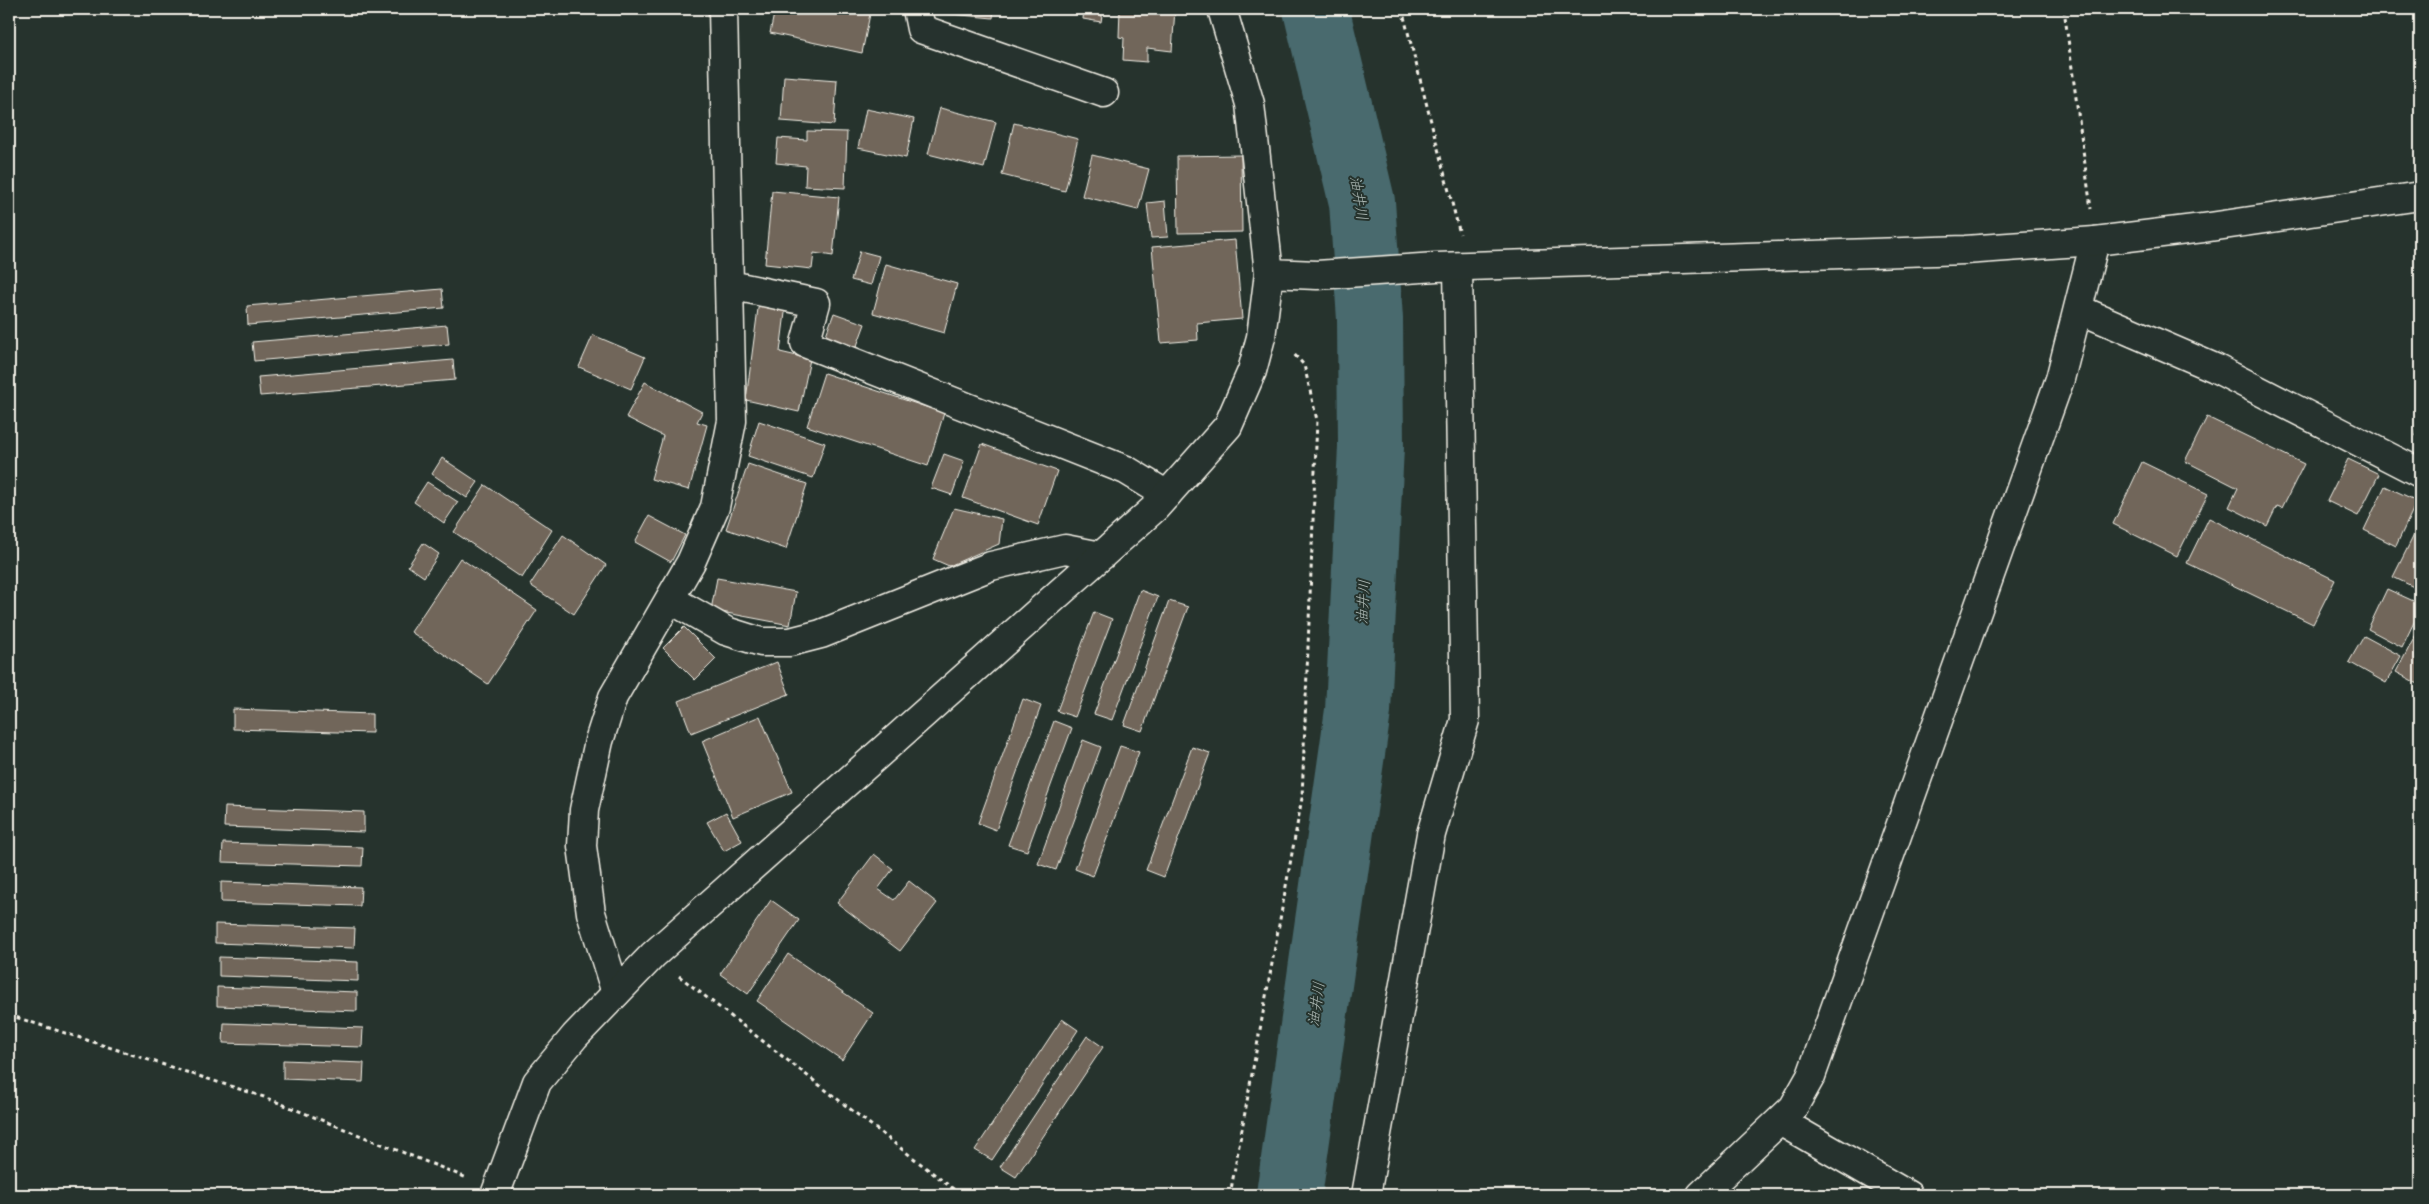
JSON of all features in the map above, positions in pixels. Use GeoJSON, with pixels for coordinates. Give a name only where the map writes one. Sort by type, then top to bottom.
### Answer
{"type":"FeatureCollection","features":[{"type":"Feature","properties":{"kind":"street"},"geometry":{"type":"LineString","coordinates":[[616,994],[591,912],[582,846],[584,810],[599,741],[613,697],[691,562],[715,507],[732,421],[723,9]]}},
{"type":"Feature","properties":{"kind":"street"},"geometry":{"type":"LineString","coordinates":[[917,9],[921,29],[1104,93]]}},
{"type":"Feature","properties":{"kind":"street"},"geometry":{"type":"LineString","coordinates":[[495,1192],[537,1082],[574,1036],[653,955],[1102,556],[1167,495],[1228,426],[1252,371],[1263,320],[1269,273],[1250,104],[1222,9]]}},
{"type":"Feature","properties":{"kind":"street"},"geometry":{"type":"LineString","coordinates":[[1269,273],[1317,275],[1454,267],[1965,250],[2095,241],[2203,228],[2420,196]]}},
{"type":"Feature","properties":{"kind":"street"},"geometry":{"type":"LineString","coordinates":[[1701,1195],[1793,1108],[1811,1076],[2060,379],[2095,241]]}},
{"type":"Feature","properties":{"kind":"street"},"geometry":{"type":"LineString","coordinates":[[1366,1195],[1431,834],[1465,720],[1454,267]]}},
{"type":"Feature","properties":{"kind":"street"},"geometry":{"type":"LineString","coordinates":[[730,285],[816,303],[805,343],[1126,470],[1167,495]]}},
{"type":"Feature","properties":{"kind":"street"},"geometry":{"type":"LineString","coordinates":[[2078,309],[2215,368],[2420,473]]}},
{"type":"Feature","properties":{"kind":"street"},"geometry":{"type":"LineString","coordinates":[[670,599],[726,631],[761,642],[790,642],[821,634],[991,566],[1065,549],[1102,556]]}},
{"type":"Feature","properties":{"kind":"street"},"geometry":{"type":"LineString","coordinates":[[1780,1121],[1908,1195]]}},
{"type":"Feature","properties":{"kind":"path"},"geometry":{"type":"LineString","coordinates":[[1402,9],[1454,267]]}},
{"type":"Feature","properties":{"kind":"path"},"geometry":{"type":"LineString","coordinates":[[2064,9],[2095,241]]}},
{"type":"Feature","properties":{"kind":"path"},"geometry":{"type":"LineString","coordinates":[[1230,1195],[1302,798],[1310,599],[1316,420],[1304,365],[1263,320]]}},
{"type":"Feature","properties":{"kind":"path"},"geometry":{"type":"LineString","coordinates":[[653,955],[961,1195]]}},
{"type":"Feature","properties":{"kind":"path"},"geometry":{"type":"LineString","coordinates":[[9,1015],[264,1097],[495,1192]]}},
{"type":"Feature","properties":{"kind":"building"},"geometry":{"type":"Polygon","coordinates":[[[775,9],[871,9],[862,53],[770,33],[775,9]]]}},
{"type":"Feature","properties":{"kind":"building"},"geometry":{"type":"Polygon","coordinates":[[[940,9],[994,9],[993,18],[940,13],[940,9]]]}},
{"type":"Feature","properties":{"kind":"building"},"geometry":{"type":"Polygon","coordinates":[[[1084,9],[1103,9],[1101,22],[1083,19],[1084,9]]]}},
{"type":"Feature","properties":{"kind":"building"},"geometry":{"type":"Polygon","coordinates":[[[1120,9],[1175,9],[1172,51],[1147,48],[1147,62],[1123,60],[1124,38],[1119,37],[1120,9]]]}},
{"type":"Feature","properties":{"kind":"building"},"geometry":{"type":"Polygon","coordinates":[[[784,76],[837,80],[834,125],[781,121],[784,76]]]}},
{"type":"Feature","properties":{"kind":"building"},"geometry":{"type":"Polygon","coordinates":[[[940,108],[996,122],[984,168],[928,154],[940,108]]]}},
{"type":"Feature","properties":{"kind":"building"},"geometry":{"type":"Polygon","coordinates":[[[866,109],[914,119],[906,158],[858,148],[866,109]]]}},
{"type":"Feature","properties":{"kind":"building"},"geometry":{"type":"Polygon","coordinates":[[[1014,123],[1078,139],[1065,191],[1002,175],[1014,123]]]}},
{"type":"Feature","properties":{"kind":"building"},"geometry":{"type":"Polygon","coordinates":[[[807,131],[847,132],[845,188],[805,186],[806,166],[776,163],[778,138],[807,140],[807,131]]]}},
{"type":"Feature","properties":{"kind":"building"},"geometry":{"type":"Polygon","coordinates":[[[1092,155],[1149,169],[1138,210],[1082,196],[1092,155]]]}},
{"type":"Feature","properties":{"kind":"building"},"geometry":{"type":"Polygon","coordinates":[[[1241,155],[1242,232],[1178,233],[1177,156],[1241,155]]]}},
{"type":"Feature","properties":{"kind":"building"},"geometry":{"type":"Polygon","coordinates":[[[772,191],[839,197],[833,256],[814,253],[812,269],[765,264],[772,191]]]}},
{"type":"Feature","properties":{"kind":"building"},"geometry":{"type":"Polygon","coordinates":[[[1165,201],[1168,237],[1151,238],[1147,203],[1165,201]]]}},
{"type":"Feature","properties":{"kind":"building"},"geometry":{"type":"Polygon","coordinates":[[[1235,240],[1242,319],[1197,323],[1198,340],[1161,343],[1152,247],[1235,240]]]}},
{"type":"Feature","properties":{"kind":"building"},"geometry":{"type":"Polygon","coordinates":[[[860,251],[879,256],[871,285],[851,280],[860,251]]]}},
{"type":"Feature","properties":{"kind":"building"},"geometry":{"type":"Polygon","coordinates":[[[886,264],[957,284],[944,333],[873,313],[886,264]]]}},
{"type":"Feature","properties":{"kind":"building"},"geometry":{"type":"Polygon","coordinates":[[[442,289],[444,308],[248,325],[247,306],[442,289]]]}},
{"type":"Feature","properties":{"kind":"building"},"geometry":{"type":"Polygon","coordinates":[[[759,301],[786,305],[780,352],[810,359],[799,412],[746,400],[759,301]]]}},
{"type":"Feature","properties":{"kind":"building"},"geometry":{"type":"Polygon","coordinates":[[[834,313],[865,324],[855,351],[824,340],[834,313]]]}},
{"type":"Feature","properties":{"kind":"building"},"geometry":{"type":"Polygon","coordinates":[[[447,325],[449,344],[254,361],[252,342],[447,325]]]}},
{"type":"Feature","properties":{"kind":"building"},"geometry":{"type":"Polygon","coordinates":[[[593,335],[645,357],[631,389],[579,367],[593,335]]]}},
{"type":"Feature","properties":{"kind":"building"},"geometry":{"type":"Polygon","coordinates":[[[453,360],[455,380],[260,396],[258,377],[453,360]]]}},
{"type":"Feature","properties":{"kind":"building"},"geometry":{"type":"Polygon","coordinates":[[[824,373],[944,413],[928,466],[807,426],[824,373]]]}},
{"type":"Feature","properties":{"kind":"building"},"geometry":{"type":"Polygon","coordinates":[[[645,382],[702,412],[697,422],[707,425],[689,490],[651,479],[663,436],[626,417],[645,382]]]}},
{"type":"Feature","properties":{"kind":"building"},"geometry":{"type":"Polygon","coordinates":[[[2420,416],[2420,437],[2416,436],[2420,416]]]}},
{"type":"Feature","properties":{"kind":"building"},"geometry":{"type":"Polygon","coordinates":[[[2207,417],[2304,464],[2282,508],[2277,506],[2267,526],[2229,507],[2238,488],[2185,461],[2207,417]]]}},
{"type":"Feature","properties":{"kind":"building"},"geometry":{"type":"Polygon","coordinates":[[[759,421],[825,443],[813,478],[748,456],[759,421]]]}},
{"type":"Feature","properties":{"kind":"building"},"geometry":{"type":"Polygon","coordinates":[[[982,444],[1057,471],[1038,525],[963,498],[982,444]]]}},
{"type":"Feature","properties":{"kind":"building"},"geometry":{"type":"Polygon","coordinates":[[[944,454],[964,461],[952,495],[931,488],[944,454]]]}},
{"type":"Feature","properties":{"kind":"building"},"geometry":{"type":"Polygon","coordinates":[[[442,458],[478,482],[467,498],[432,474],[442,458]]]}},
{"type":"Feature","properties":{"kind":"building"},"geometry":{"type":"Polygon","coordinates":[[[2348,459],[2379,474],[2358,516],[2327,501],[2348,459]]]}},
{"type":"Feature","properties":{"kind":"building"},"geometry":{"type":"Polygon","coordinates":[[[2142,462],[2208,494],[2177,556],[2113,524],[2142,462]]]}},
{"type":"Feature","properties":{"kind":"building"},"geometry":{"type":"Polygon","coordinates":[[[748,464],[807,484],[786,549],[726,529],[748,464]]]}},
{"type":"Feature","properties":{"kind":"building"},"geometry":{"type":"Polygon","coordinates":[[[427,482],[458,502],[444,523],[414,502],[427,482]]]}},
{"type":"Feature","properties":{"kind":"building"},"geometry":{"type":"Polygon","coordinates":[[[485,485],[552,530],[522,578],[454,532],[485,485]]]}},
{"type":"Feature","properties":{"kind":"building"},"geometry":{"type":"Polygon","coordinates":[[[2385,486],[2417,501],[2396,546],[2364,530],[2385,486]]]}},
{"type":"Feature","properties":{"kind":"building"},"geometry":{"type":"Polygon","coordinates":[[[954,508],[1002,519],[999,544],[949,566],[933,559],[954,508]]]}},
{"type":"Feature","properties":{"kind":"building"},"geometry":{"type":"Polygon","coordinates":[[[649,516],[685,535],[671,562],[635,542],[649,516]]]}},
{"type":"Feature","properties":{"kind":"building"},"geometry":{"type":"Polygon","coordinates":[[[2209,518],[2335,580],[2313,624],[2187,563],[2209,518]]]}},
{"type":"Feature","properties":{"kind":"building"},"geometry":{"type":"Polygon","coordinates":[[[2420,523],[2420,590],[2393,577],[2420,523]]]}},
{"type":"Feature","properties":{"kind":"building"},"geometry":{"type":"Polygon","coordinates":[[[563,535],[606,565],[574,614],[530,585],[563,535]]]}},
{"type":"Feature","properties":{"kind":"building"},"geometry":{"type":"Polygon","coordinates":[[[423,543],[439,554],[424,577],[408,566],[423,543]]]}},
{"type":"Feature","properties":{"kind":"building"},"geometry":{"type":"Polygon","coordinates":[[[460,558],[537,610],[488,684],[411,632],[460,558]]]}},
{"type":"Feature","properties":{"kind":"building"},"geometry":{"type":"Polygon","coordinates":[[[717,578],[796,592],[790,625],[711,610],[717,578]]]}},
{"type":"Feature","properties":{"kind":"building"},"geometry":{"type":"Polygon","coordinates":[[[2387,589],[2420,604],[2420,610],[2402,647],[2368,629],[2387,589]]]}},
{"type":"Feature","properties":{"kind":"building"},"geometry":{"type":"Polygon","coordinates":[[[1140,590],[1158,597],[1112,720],[1094,714],[1140,590]]]}},
{"type":"Feature","properties":{"kind":"building"},"geometry":{"type":"Polygon","coordinates":[[[1169,601],[1188,607],[1142,731],[1124,725],[1169,601]]]}},
{"type":"Feature","properties":{"kind":"building"},"geometry":{"type":"Polygon","coordinates":[[[1094,612],[1112,619],[1075,717],[1057,711],[1094,612]]]}},
{"type":"Feature","properties":{"kind":"building"},"geometry":{"type":"Polygon","coordinates":[[[684,627],[716,659],[695,680],[663,648],[684,627]]]}},
{"type":"Feature","properties":{"kind":"building"},"geometry":{"type":"Polygon","coordinates":[[[2420,627],[2420,685],[2396,672],[2420,627]]]}},
{"type":"Feature","properties":{"kind":"building"},"geometry":{"type":"Polygon","coordinates":[[[2364,636],[2401,656],[2386,683],[2349,662],[2364,636]]]}},
{"type":"Feature","properties":{"kind":"building"},"geometry":{"type":"Polygon","coordinates":[[[777,662],[789,694],[691,733],[679,701],[777,662]]]}},
{"type":"Feature","properties":{"kind":"building"},"geometry":{"type":"Polygon","coordinates":[[[1023,699],[1041,706],[996,830],[978,823],[1023,699]]]}},
{"type":"Feature","properties":{"kind":"building"},"geometry":{"type":"Polygon","coordinates":[[[233,709],[372,714],[372,733],[233,729],[233,709]]]}},
{"type":"Feature","properties":{"kind":"building"},"geometry":{"type":"Polygon","coordinates":[[[760,716],[792,792],[733,817],[702,741],[760,716]]]}},
{"type":"Feature","properties":{"kind":"building"},"geometry":{"type":"Polygon","coordinates":[[[1054,721],[1072,728],[1027,851],[1008,845],[1054,721]]]}},
{"type":"Feature","properties":{"kind":"building"},"geometry":{"type":"Polygon","coordinates":[[[1083,740],[1101,747],[1056,870],[1038,864],[1083,740]]]}},
{"type":"Feature","properties":{"kind":"building"},"geometry":{"type":"Polygon","coordinates":[[[1120,746],[1139,752],[1093,876],[1075,869],[1120,746]]]}},
{"type":"Feature","properties":{"kind":"building"},"geometry":{"type":"Polygon","coordinates":[[[1192,747],[1210,753],[1164,877],[1146,870],[1192,747]]]}},
{"type":"Feature","properties":{"kind":"building"},"geometry":{"type":"Polygon","coordinates":[[[225,807],[364,812],[364,832],[224,827],[225,807]]]}},
{"type":"Feature","properties":{"kind":"building"},"geometry":{"type":"Polygon","coordinates":[[[726,812],[742,841],[724,851],[707,822],[726,812]]]}},
{"type":"Feature","properties":{"kind":"building"},"geometry":{"type":"Polygon","coordinates":[[[223,843],[363,847],[362,866],[222,862],[223,843]]]}},
{"type":"Feature","properties":{"kind":"building"},"geometry":{"type":"Polygon","coordinates":[[[874,854],[893,869],[878,889],[894,900],[909,881],[937,903],[900,951],[837,903],[874,854]]]}},
{"type":"Feature","properties":{"kind":"building"},"geometry":{"type":"Polygon","coordinates":[[[221,882],[361,887],[360,906],[221,902],[221,882]]]}},
{"type":"Feature","properties":{"kind":"building"},"geometry":{"type":"Polygon","coordinates":[[[771,900],[799,920],[748,994],[720,974],[771,900]]]}},
{"type":"Feature","properties":{"kind":"building"},"geometry":{"type":"Polygon","coordinates":[[[215,924],[355,928],[354,948],[215,943],[215,924]]]}},
{"type":"Feature","properties":{"kind":"building"},"geometry":{"type":"Polygon","coordinates":[[[788,954],[873,1013],[842,1060],[757,1001],[788,954]]]}},
{"type":"Feature","properties":{"kind":"building"},"geometry":{"type":"Polygon","coordinates":[[[219,957],[358,962],[358,981],[219,976],[219,957]]]}},
{"type":"Feature","properties":{"kind":"building"},"geometry":{"type":"Polygon","coordinates":[[[217,987],[357,992],[357,1011],[217,1006],[217,987]]]}},
{"type":"Feature","properties":{"kind":"building"},"geometry":{"type":"Polygon","coordinates":[[[1062,1019],[1078,1030],[992,1160],[975,1150],[1062,1019]]]}},
{"type":"Feature","properties":{"kind":"building"},"geometry":{"type":"Polygon","coordinates":[[[224,1023],[363,1028],[362,1047],[223,1043],[224,1023]]]}},
{"type":"Feature","properties":{"kind":"building"},"geometry":{"type":"Polygon","coordinates":[[[1087,1036],[1103,1047],[1016,1177],[1000,1167],[1087,1036]]]}},
{"type":"Feature","properties":{"kind":"building"},"geometry":{"type":"Polygon","coordinates":[[[283,1060],[364,1063],[363,1082],[283,1079],[283,1060]]]}},
{"type":"Feature","properties":{"kind":"waterway","name":"油井川"},"geometry":{"type":"LineString","coordinates":[[1289,1195],[1358,711],[1371,447],[1370,319],[1362,202],[1316,9]]}}]}
